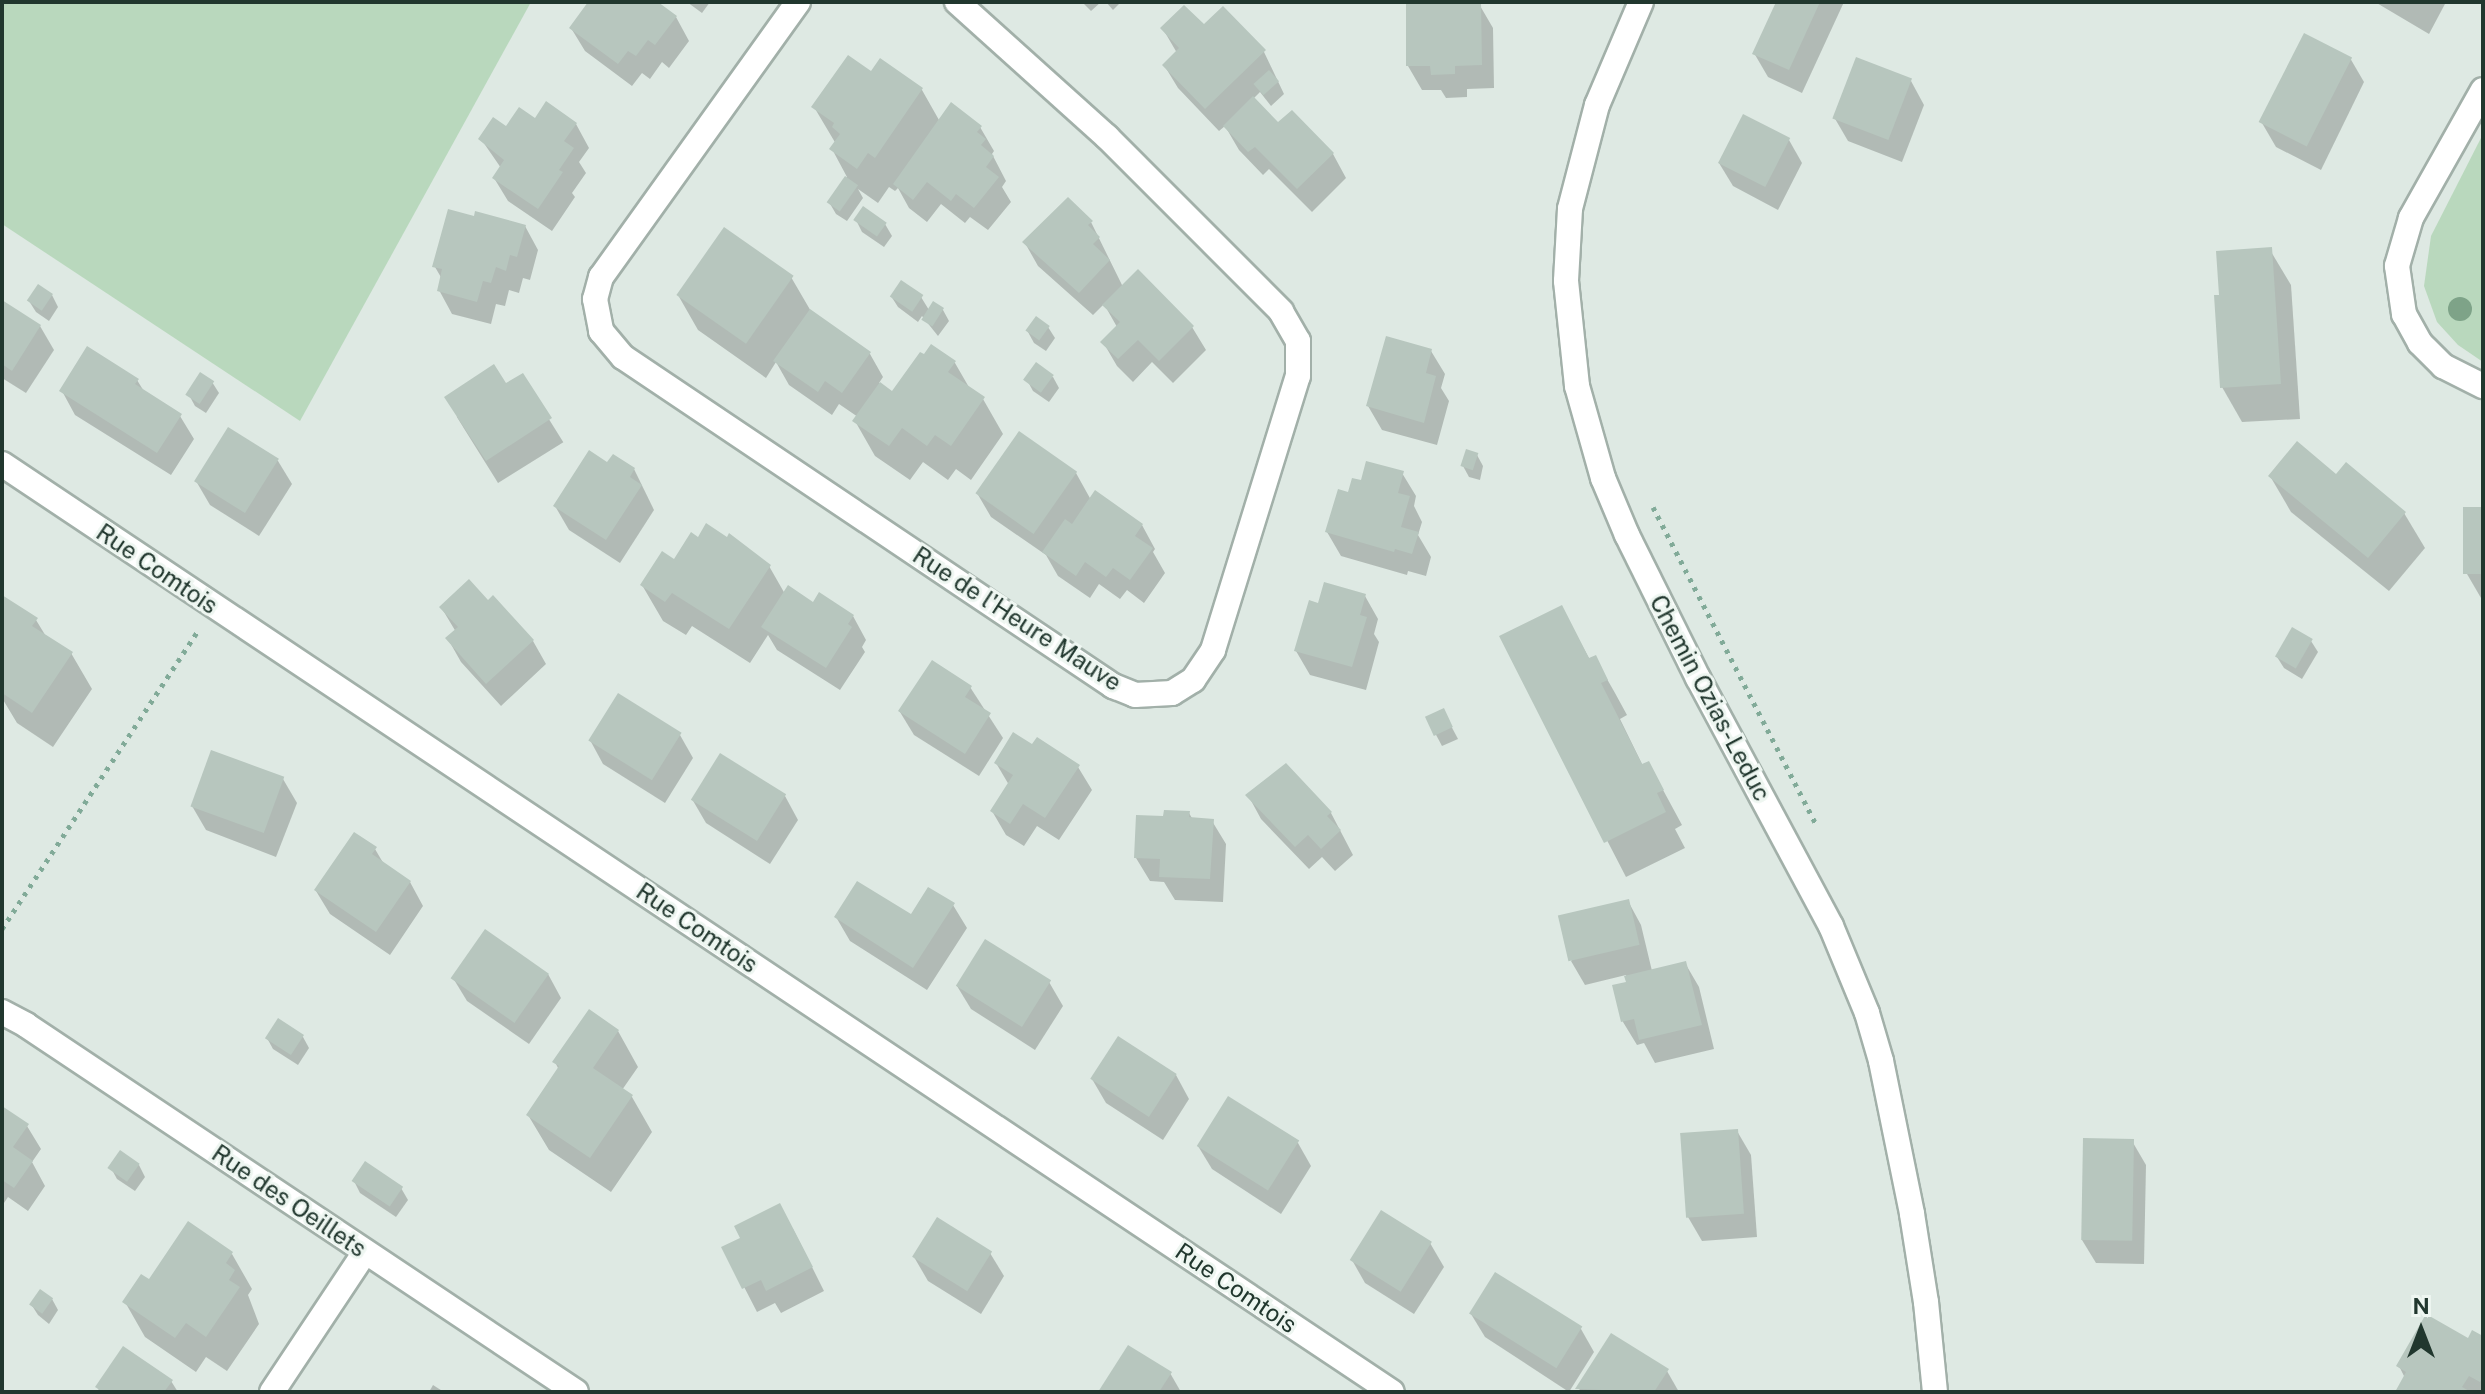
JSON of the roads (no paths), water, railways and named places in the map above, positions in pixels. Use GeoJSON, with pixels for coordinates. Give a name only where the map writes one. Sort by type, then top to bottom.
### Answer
{"type":"FeatureCollection","features":[{"type":"Feature","properties":{"kind":"street","name":"Rue de l'Heure Mauve"},"geometry":{"type":"LineString","coordinates":[[798,2],[606,270],[595,299],[601,331],[623,357],[1113,686],[1135,695],[1172,693],[1193,680],[1213,650],[1298,376],[1298,341],[1281,311],[1129,159],[1003,40],[957,2]]}},
{"type":"Feature","properties":{"kind":"street","name":"Chemin Ozias-Leduc"},"geometry":{"type":"LineString","coordinates":[[1639,3],[1597,105],[1570,209],[1567,297],[1577,386],[1603,478],[1627,535],[1698,678],[1831,926],[1867,1013],[1881,1061],[1912,1214],[1935,1392]]}},
{"type":"Feature","properties":{"kind":"street"},"geometry":{"type":"LineString","coordinates":[[2483,90],[2411,218],[2397,266],[2402,306],[2420,343],[2443,366],[2483,386]]}},
{"type":"Feature","properties":{"kind":"street","name":"Rue Comtois"},"geometry":{"type":"LineString","coordinates":[[2,464],[1392,1392]]}},
{"type":"Feature","properties":{"kind":"street","name":"Rue des Oeillets"},"geometry":{"type":"LineString","coordinates":[[2,1012],[26,1025],[576,1392]]}},
{"type":"Feature","properties":{"kind":"street"},"geometry":{"type":"LineString","coordinates":[[272,1392],[365,1252]]}}]}
